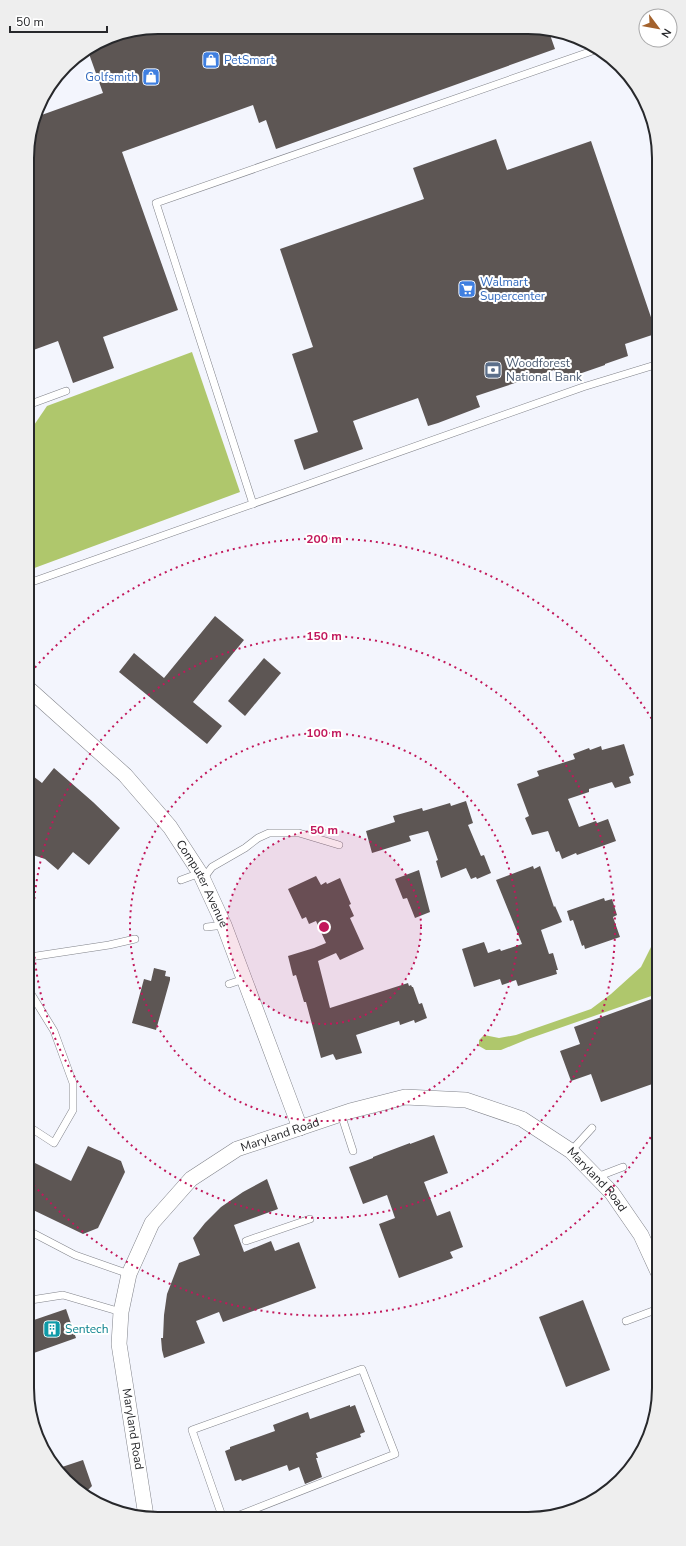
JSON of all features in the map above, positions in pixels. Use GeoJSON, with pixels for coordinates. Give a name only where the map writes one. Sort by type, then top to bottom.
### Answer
{"type":"FeatureCollection","features":[{"type":"Feature","properties":{"kind":"street","name":"Computer Avenue"},"geometry":{"type":"LineString","coordinates":[[34,693],[125,775],[170,827],[202,876],[224,925],[300,1128]]}},
{"type":"Feature","properties":{"kind":"street","name":"Maryland Road"},"geometry":{"type":"LineString","coordinates":[[145,1511],[120,1344],[121,1312],[129,1274],[152,1223],[191,1179],[237,1149],[341,1114],[405,1097],[466,1100],[522,1119],[571,1151],[612,1193],[641,1234],[652,1259]]}},
{"type":"Feature","properties":{"kind":"lane"},"geometry":{"type":"LineString","coordinates":[[253,504],[156,204],[591,51]]}},
{"type":"Feature","properties":{"kind":"lane"},"geometry":{"type":"LineString","coordinates":[[34,581],[576,390],[652,367]]}},
{"type":"Feature","properties":{"kind":"lane"},"geometry":{"type":"LineString","coordinates":[[34,403],[66,391]]}},
{"type":"Feature","properties":{"kind":"lane"},"geometry":{"type":"LineString","coordinates":[[182,880],[202,876],[212,867],[268,833],[299,834],[339,846]]}},
{"type":"Feature","properties":{"kind":"lane"},"geometry":{"type":"LineString","coordinates":[[207,927],[224,925]]}},
{"type":"Feature","properties":{"kind":"lane"},"geometry":{"type":"LineString","coordinates":[[34,956],[109,945],[135,939]]}},
{"type":"Feature","properties":{"kind":"lane"},"geometry":{"type":"LineString","coordinates":[[229,984],[244,979]]}},
{"type":"Feature","properties":{"kind":"lane"},"geometry":{"type":"LineString","coordinates":[[34,998],[54,1031],[74,1083],[73,1110],[54,1143],[34,1130]]}},
{"type":"Feature","properties":{"kind":"lane"},"geometry":{"type":"LineString","coordinates":[[341,1114],[353,1151]]}},
{"type":"Feature","properties":{"kind":"lane"},"geometry":{"type":"LineString","coordinates":[[571,1151],[592,1128]]}},
{"type":"Feature","properties":{"kind":"lane"},"geometry":{"type":"LineString","coordinates":[[597,1178],[623,1168]]}},
{"type":"Feature","properties":{"kind":"lane"},"geometry":{"type":"LineString","coordinates":[[246,1241],[310,1219]]}},
{"type":"Feature","properties":{"kind":"lane"},"geometry":{"type":"LineString","coordinates":[[34,1234],[75,1255],[129,1274]]}},
{"type":"Feature","properties":{"kind":"lane"},"geometry":{"type":"LineString","coordinates":[[34,1300],[63,1295],[121,1312]]}},
{"type":"Feature","properties":{"kind":"lane"},"geometry":{"type":"LineString","coordinates":[[626,1321],[652,1311]]}},
{"type":"Feature","properties":{"kind":"lane"},"geometry":{"type":"LineString","coordinates":[[221,1512],[192,1430],[362,1369],[395,1454],[247,1512]]}},
{"type":"Feature","properties":{"kind":"green space"},"geometry":{"type":"Polygon","coordinates":[[[192,352],[240,492],[34,568],[34,425],[47,406],[192,352]]]}},
{"type":"Feature","properties":{"kind":"green space"},"geometry":{"type":"Polygon","coordinates":[[[652,945],[652,996],[528,1039],[501,1050],[486,1050],[479,1046],[479,1040],[484,1035],[499,1038],[516,1035],[591,1009],[611,994],[641,967],[652,945]]]}},
{"type":"Feature","properties":{"kind":"building"},"geometry":{"type":"Polygon","coordinates":[[[150,34],[536,34],[550,36],[555,49],[276,149],[266,120],[259,123],[253,105],[122,152],[178,310],[103,337],[114,368],[73,383],[58,341],[34,350],[34,150],[36,133],[41,115],[103,93],[89,55],[108,44],[133,36],[150,34]]]}},
{"type":"Feature","properties":{"kind":"building","name":"Walmart Supercenter"},"geometry":{"type":"Polygon","coordinates":[[[496,139],[507,170],[591,141],[652,320],[652,335],[625,344],[628,356],[576,375],[557,380],[554,370],[476,396],[480,407],[428,426],[418,398],[353,421],[363,449],[304,470],[294,440],[318,432],[292,354],[313,347],[280,249],[424,199],[413,168],[496,139]]]}},
{"type":"Feature","properties":{"kind":"building"},"geometry":{"type":"Polygon","coordinates":[[[215,616],[244,640],[193,702],[222,726],[207,744],[119,672],[134,653],[164,678],[215,616]]]}},
{"type":"Feature","properties":{"kind":"building"},"geometry":{"type":"Polygon","coordinates":[[[264,658],[281,673],[245,716],[228,701],[264,658]]]}},
{"type":"Feature","properties":{"kind":"building"},"geometry":{"type":"Polygon","coordinates":[[[624,744],[634,775],[629,777],[631,783],[615,788],[612,782],[589,789],[589,792],[568,799],[579,827],[596,821],[597,823],[608,819],[616,841],[577,855],[576,853],[562,859],[559,851],[556,852],[548,831],[532,835],[525,818],[529,816],[517,784],[539,776],[537,771],[575,759],[573,754],[589,748],[590,750],[601,746],[602,750],[624,744]]]}},
{"type":"Feature","properties":{"kind":"building"},"geometry":{"type":"Polygon","coordinates":[[[54,768],[120,828],[89,865],[73,852],[58,870],[45,859],[34,855],[34,777],[42,783],[54,768]]]}},
{"type":"Feature","properties":{"kind":"building"},"geometry":{"type":"Polygon","coordinates":[[[466,801],[473,823],[468,825],[481,856],[484,855],[491,873],[477,879],[476,877],[471,879],[466,868],[441,878],[436,861],[438,860],[428,831],[409,836],[411,841],[372,853],[366,831],[395,822],[393,816],[422,808],[423,811],[450,803],[451,806],[466,801]]]}},
{"type":"Feature","properties":{"kind":"building"},"geometry":{"type":"Polygon","coordinates":[[[533,866],[534,869],[540,866],[554,907],[555,906],[562,922],[541,930],[549,954],[553,953],[558,970],[556,970],[557,974],[518,986],[516,980],[502,985],[500,979],[474,987],[462,949],[484,942],[488,953],[500,949],[501,951],[522,944],[496,880],[533,866]]]}},
{"type":"Feature","properties":{"kind":"building"},"geometry":{"type":"Polygon","coordinates":[[[419,870],[430,912],[415,918],[407,898],[403,899],[395,879],[419,870]]]}},
{"type":"Feature","properties":{"kind":"building"},"geometry":{"type":"Polygon","coordinates":[[[316,876],[321,885],[340,878],[351,904],[349,905],[354,916],[350,918],[364,949],[340,960],[336,953],[318,961],[330,1008],[408,983],[409,986],[411,985],[413,987],[419,1004],[422,1003],[427,1018],[415,1023],[414,1020],[400,1025],[399,1021],[356,1035],[362,1053],[336,1060],[333,1054],[321,1058],[306,1002],[304,1002],[296,975],[293,976],[288,956],[326,943],[316,921],[309,924],[306,917],[302,919],[288,889],[316,876]]]}},
{"type":"Feature","properties":{"kind":"building"},"geometry":{"type":"Polygon","coordinates":[[[604,898],[605,901],[612,899],[617,915],[613,917],[620,937],[585,949],[584,945],[582,946],[573,920],[570,921],[567,911],[604,898]]]}},
{"type":"Feature","properties":{"kind":"building"},"geometry":{"type":"Polygon","coordinates":[[[154,968],[166,971],[165,976],[170,977],[156,1030],[132,1023],[144,979],[151,981],[154,968]]]}},
{"type":"Feature","properties":{"kind":"building"},"geometry":{"type":"Polygon","coordinates":[[[652,999],[652,1084],[601,1102],[591,1074],[571,1081],[560,1051],[580,1044],[574,1027],[652,999]]]}},
{"type":"Feature","properties":{"kind":"building"},"geometry":{"type":"Polygon","coordinates":[[[434,1135],[448,1173],[424,1182],[437,1216],[450,1211],[463,1247],[450,1252],[453,1258],[399,1278],[379,1224],[395,1218],[387,1195],[363,1204],[349,1167],[434,1135]]]}},
{"type":"Feature","properties":{"kind":"building"},"geometry":{"type":"Polygon","coordinates":[[[88,1146],[121,1161],[125,1172],[98,1228],[83,1234],[34,1210],[34,1162],[71,1181],[88,1146]]]}},
{"type":"Feature","properties":{"kind":"building"},"geometry":{"type":"Polygon","coordinates":[[[267,1179],[278,1209],[234,1225],[244,1252],[271,1241],[275,1251],[299,1242],[316,1288],[223,1322],[219,1312],[196,1321],[205,1343],[164,1358],[161,1338],[163,1338],[167,1294],[179,1263],[200,1255],[193,1238],[221,1207],[243,1192],[267,1179]]]}},
{"type":"Feature","properties":{"kind":"building"},"geometry":{"type":"Polygon","coordinates":[[[583,1300],[610,1370],[566,1387],[539,1317],[583,1300]]]}},
{"type":"Feature","properties":{"kind":"building","name":"Sentech"},"geometry":{"type":"Polygon","coordinates":[[[66,1309],[76,1338],[34,1353],[34,1320],[66,1309]]]}},
{"type":"Feature","properties":{"kind":"building"},"geometry":{"type":"Polygon","coordinates":[[[350,1405],[350,1407],[355,1405],[365,1432],[360,1434],[361,1437],[316,1453],[318,1458],[316,1458],[322,1477],[305,1484],[299,1467],[289,1471],[287,1465],[242,1481],[241,1479],[235,1481],[225,1451],[230,1449],[230,1447],[275,1431],[273,1425],[308,1412],[310,1419],[350,1405]]]}},
{"type":"Feature","properties":{"kind":"building"},"geometry":{"type":"Polygon","coordinates":[[[83,1460],[92,1486],[87,1490],[76,1481],[63,1467],[83,1460]]]}},
{"type":"Feature","properties":{"kind":"place","name":"PetSmart"},"geometry":{"type":"Point","coordinates":[211,60]}},
{"type":"Feature","properties":{"kind":"place","name":"Golfsmith"},"geometry":{"type":"Point","coordinates":[151,77]}},
{"type":"Feature","properties":{"kind":"place","name":"Walmart Supercenter"},"geometry":{"type":"Point","coordinates":[467,289]}},
{"type":"Feature","properties":{"kind":"place","name":"Woodforest National Bank"},"geometry":{"type":"Point","coordinates":[493,370]}},
{"type":"Feature","properties":{"kind":"place","name":"Sentech"},"geometry":{"type":"Point","coordinates":[52,1329]}}]}
